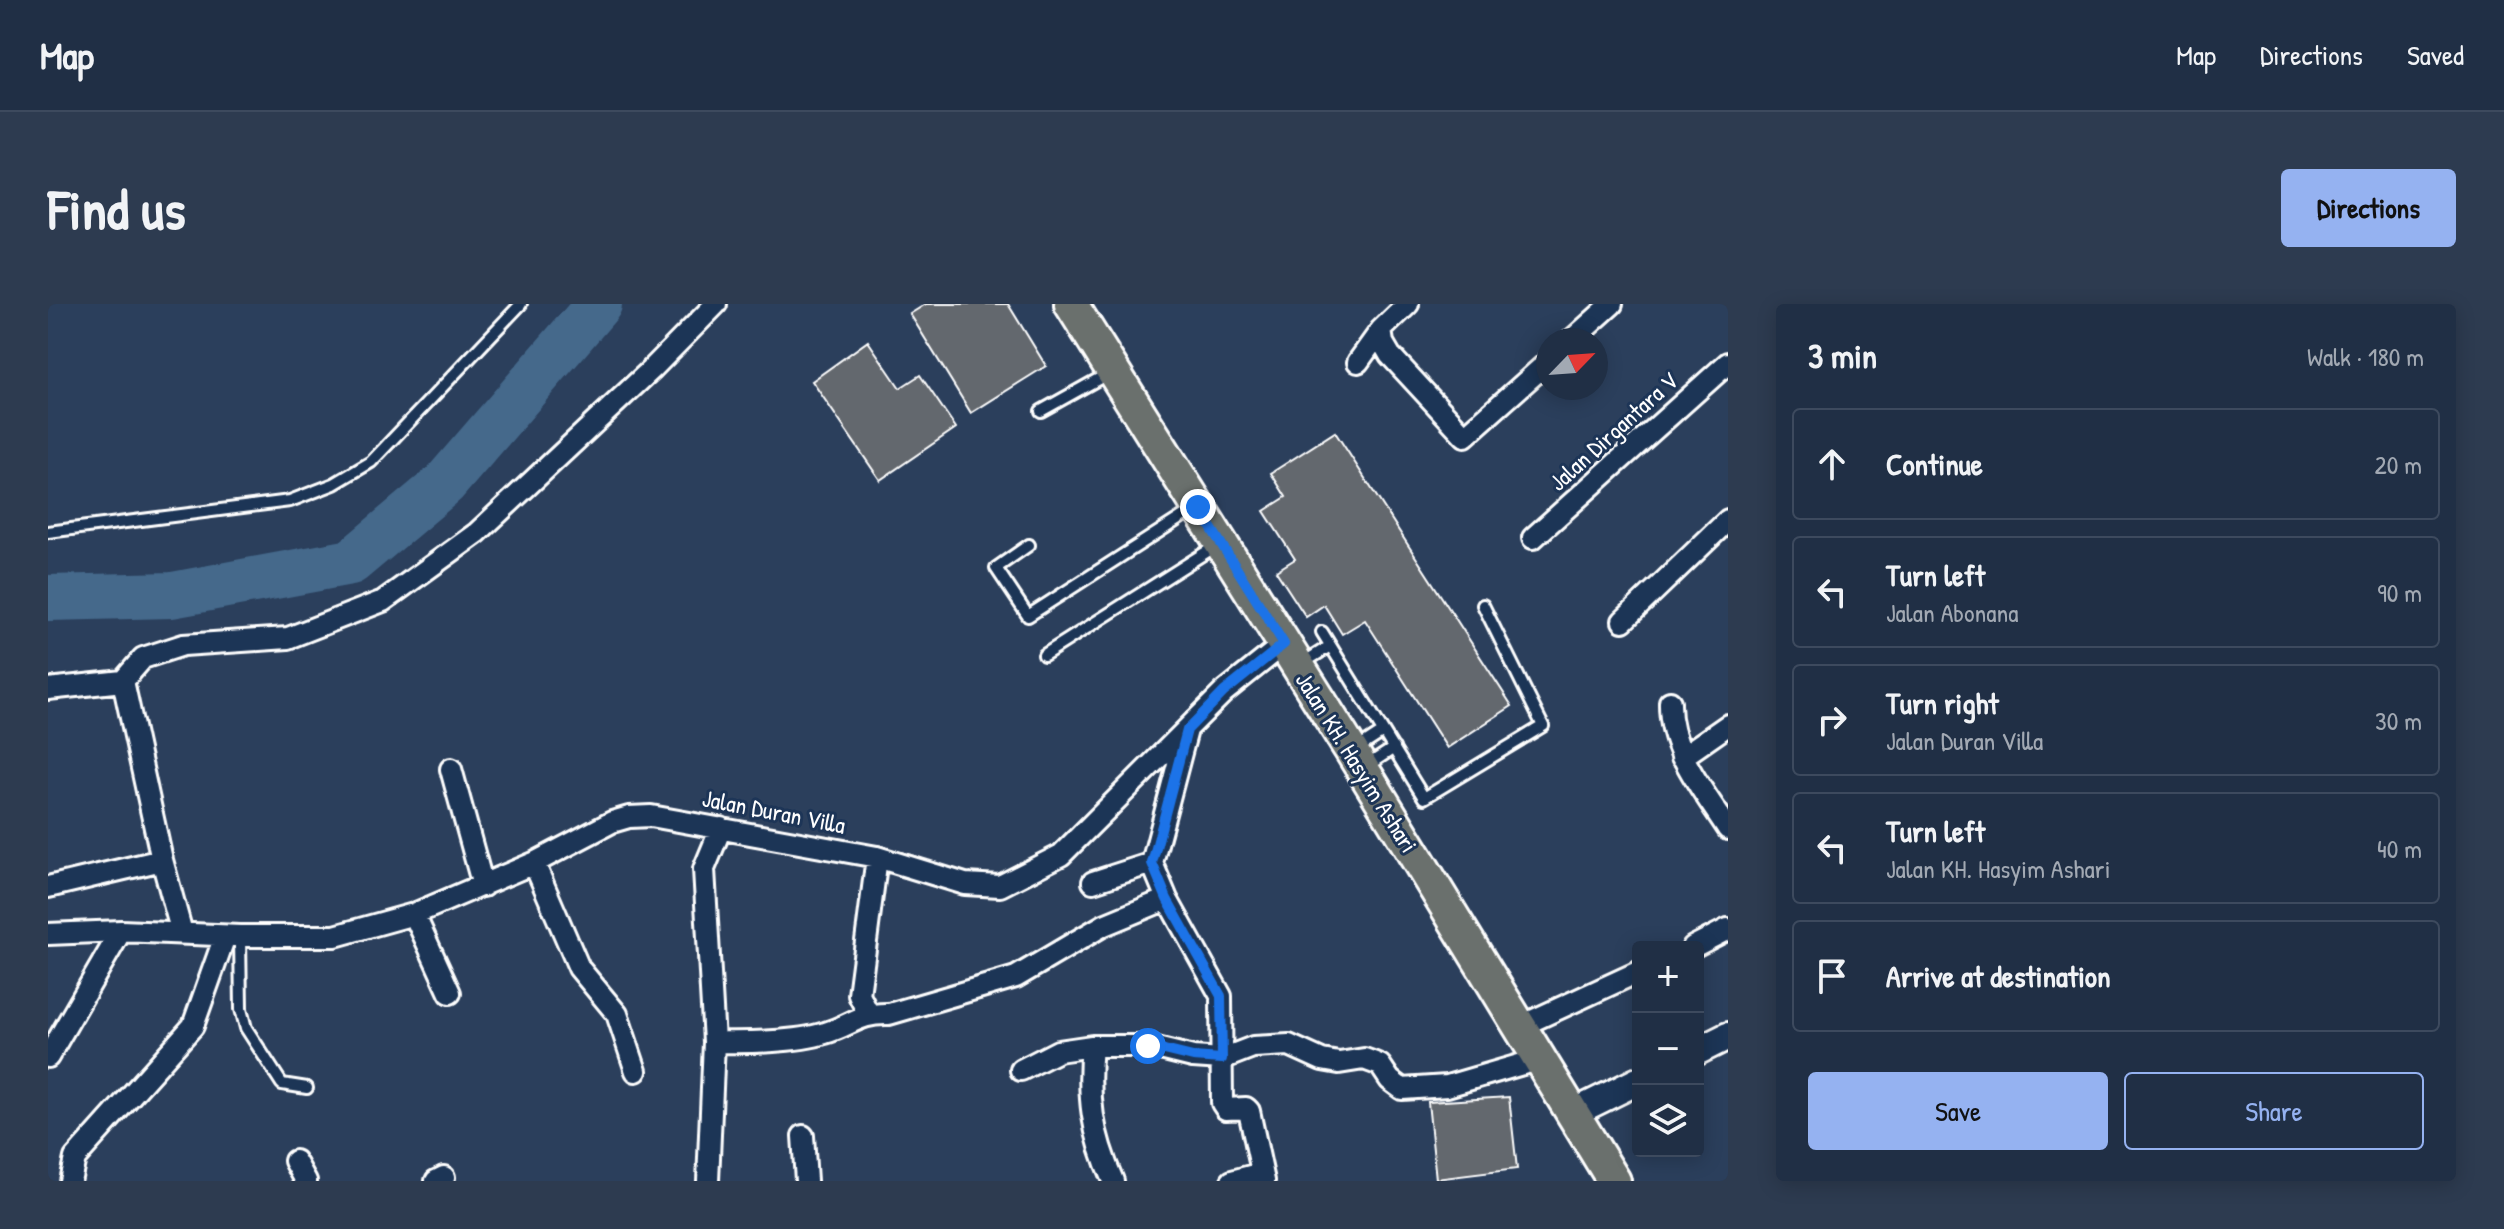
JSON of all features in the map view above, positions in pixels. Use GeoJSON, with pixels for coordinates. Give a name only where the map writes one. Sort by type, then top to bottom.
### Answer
{"type":"FeatureCollection","features":[{"type":"Feature","properties":{"kind":"main road","name":"Jalan KH. Hasyim Ashari"},"geometry":{"type":"LineString","coordinates":[[1071,304],[1357,760],[1614,1181]]}},
{"type":"Feature","properties":{"kind":"street"},"geometry":{"type":"LineString","coordinates":[[48,689],[123,681],[143,658],[183,645],[288,638],[383,601],[477,533],[653,368],[716,304]]}},
{"type":"Feature","properties":{"kind":"street"},"geometry":{"type":"LineString","coordinates":[[1358,362],[1381,330],[1408,304]]}},
{"type":"Feature","properties":{"kind":"street"},"geometry":{"type":"LineString","coordinates":[[1585,328],[1612,304]]}},
{"type":"Feature","properties":{"kind":"street"},"geometry":{"type":"LineString","coordinates":[[1381,330],[1383,343],[1390,355],[1465,436],[1536,373]]}},
{"type":"Feature","properties":{"kind":"street","name":"Jalan Dirgantara V"},"geometry":{"type":"LineString","coordinates":[[1533,538],[1728,363]]}},
{"type":"Feature","properties":{"kind":"street"},"geometry":{"type":"LineString","coordinates":[[1623,621],[1725,529]]}},
{"type":"Feature","properties":{"kind":"street","name":"Jalan Duran Villa"},"geometry":{"type":"LineString","coordinates":[[48,934],[121,931],[232,936],[335,936],[414,914],[534,863],[612,822],[629,817],[651,816],[877,857],[965,884],[1000,886],[1061,855],[1224,692],[1291,655]]}},
{"type":"Feature","properties":{"kind":"street"},"geometry":{"type":"LineString","coordinates":[[123,681],[162,860],[182,933]]}},
{"type":"Feature","properties":{"kind":"street"},"geometry":{"type":"LineString","coordinates":[[1670,702],[1669,721],[1682,757],[1728,829]]}},
{"type":"Feature","properties":{"kind":"street"},"geometry":{"type":"LineString","coordinates":[[1682,757],[1728,725]]}},
{"type":"Feature","properties":{"kind":"street"},"geometry":{"type":"LineString","coordinates":[[1187,730],[1152,863],[1167,899],[1221,996],[1222,1103],[1226,1109],[1246,1108],[1249,1111],[1263,1177],[1232,1181]]}},
{"type":"Feature","properties":{"kind":"street"},"geometry":{"type":"LineString","coordinates":[[451,769],[483,886]]}},
{"type":"Feature","properties":{"kind":"street"},"geometry":{"type":"LineString","coordinates":[[708,1181],[714,1042],[704,869],[721,828]]}},
{"type":"Feature","properties":{"kind":"street"},"geometry":{"type":"LineString","coordinates":[[868,1013],[859,995],[877,857]]}},
{"type":"Feature","properties":{"kind":"street"},"geometry":{"type":"LineString","coordinates":[[48,887],[162,860]]}},
{"type":"Feature","properties":{"kind":"street"},"geometry":{"type":"LineString","coordinates":[[534,863],[579,968],[617,1014],[636,1071]]}},
{"type":"Feature","properties":{"kind":"street"},"geometry":{"type":"LineString","coordinates":[[1093,882],[1152,863]]}},
{"type":"Feature","properties":{"kind":"street"},"geometry":{"type":"LineString","coordinates":[[714,1042],[745,1043],[824,1034],[868,1013],[889,1014],[1016,977],[1104,925],[1167,899]]}},
{"type":"Feature","properties":{"kind":"street"},"geometry":{"type":"LineString","coordinates":[[414,914],[450,993]]}},
{"type":"Feature","properties":{"kind":"street"},"geometry":{"type":"LineString","coordinates":[[1704,941],[1728,929]]}},
{"type":"Feature","properties":{"kind":"street"},"geometry":{"type":"LineString","coordinates":[[48,1057],[121,931]]}},
{"type":"Feature","properties":{"kind":"street"},"geometry":{"type":"LineString","coordinates":[[70,1181],[75,1158],[193,1026],[232,936]]}},
{"type":"Feature","properties":{"kind":"street"},"geometry":{"type":"LineString","coordinates":[[1521,1026],[1632,975]]}},
{"type":"Feature","properties":{"kind":"street"},"geometry":{"type":"LineString","coordinates":[[1704,1048],[1728,1036]]}},
{"type":"Feature","properties":{"kind":"street"},"geometry":{"type":"LineString","coordinates":[[1021,1070],[1058,1051],[1092,1046],[1148,1046],[1193,1057],[1222,1059],[1253,1047],[1289,1045],[1322,1060],[1339,1063],[1364,1059],[1375,1063],[1402,1089],[1447,1086],[1540,1059]]}},
{"type":"Feature","properties":{"kind":"street"},"geometry":{"type":"LineString","coordinates":[[1092,1046],[1088,1087],[1100,1152],[1113,1181]]}},
{"type":"Feature","properties":{"kind":"street"},"geometry":{"type":"LineString","coordinates":[[1573,1113],[1632,1084]]}},
{"type":"Feature","properties":{"kind":"street"},"geometry":{"type":"LineString","coordinates":[[803,1136],[806,1181]]}},
{"type":"Feature","properties":{"kind":"street"},"geometry":{"type":"LineString","coordinates":[[295,1161],[306,1181]]}},
{"type":"Feature","properties":{"kind":"lane"},"geometry":{"type":"LineString","coordinates":[[48,532],[290,501],[334,484],[371,462],[521,304]]}},
{"type":"Feature","properties":{"kind":"lane"},"geometry":{"type":"LineString","coordinates":[[1041,411],[1113,371]]}},
{"type":"Feature","properties":{"kind":"lane"},"geometry":{"type":"LineString","coordinates":[[1029,545],[996,568],[1028,616],[1198,507]]}},
{"type":"Feature","properties":{"kind":"lane"},"geometry":{"type":"LineString","coordinates":[[1044,655],[1220,543]]}},
{"type":"Feature","properties":{"kind":"lane"},"geometry":{"type":"LineString","coordinates":[[1322,632],[1424,798],[1543,726],[1483,605]]}},
{"type":"Feature","properties":{"kind":"lane"},"geometry":{"type":"LineString","coordinates":[[1291,655],[1330,646]]}},
{"type":"Feature","properties":{"kind":"lane"},"geometry":{"type":"LineString","coordinates":[[1357,760],[1383,732]]}},
{"type":"Feature","properties":{"kind":"lane"},"geometry":{"type":"LineString","coordinates":[[1357,760],[1394,748]]}},
{"type":"Feature","properties":{"kind":"lane"},"geometry":{"type":"LineString","coordinates":[[232,936],[246,1028],[282,1084],[307,1088]]}},
{"type":"Feature","properties":{"kind":"building"},"geometry":{"type":"Polygon","coordinates":[[[926,304],[1008,304],[1046,366],[971,413],[910,314],[926,304]]]}},
{"type":"Feature","properties":{"kind":"building"},"geometry":{"type":"Polygon","coordinates":[[[868,341],[900,388],[920,375],[956,428],[880,480],[812,381],[868,341]]]}},
{"type":"Feature","properties":{"kind":"building"},"geometry":{"type":"Polygon","coordinates":[[[1335,432],[1512,706],[1447,748],[1365,620],[1342,634],[1324,605],[1306,617],[1276,571],[1295,559],[1264,511],[1286,497],[1271,473],[1335,432]]]}},
{"type":"Feature","properties":{"kind":"building"},"geometry":{"type":"Polygon","coordinates":[[[1509,1097],[1517,1169],[1436,1179],[1428,1102],[1509,1097]]]}},
{"type":"Feature","properties":{"kind":"waterway"},"geometry":{"type":"LineString","coordinates":[[48,598],[172,595],[351,562],[444,484],[599,304]]}},
{"type":"Feature","properties":{"kind":"route"},"geometry":{"type":"LineString","coordinates":[[1148,1046],[1193,1057],[1222,1059],[1221,996],[1167,899],[1152,863],[1187,730],[1224,692],[1284,644],[1198,507]]}}]}
